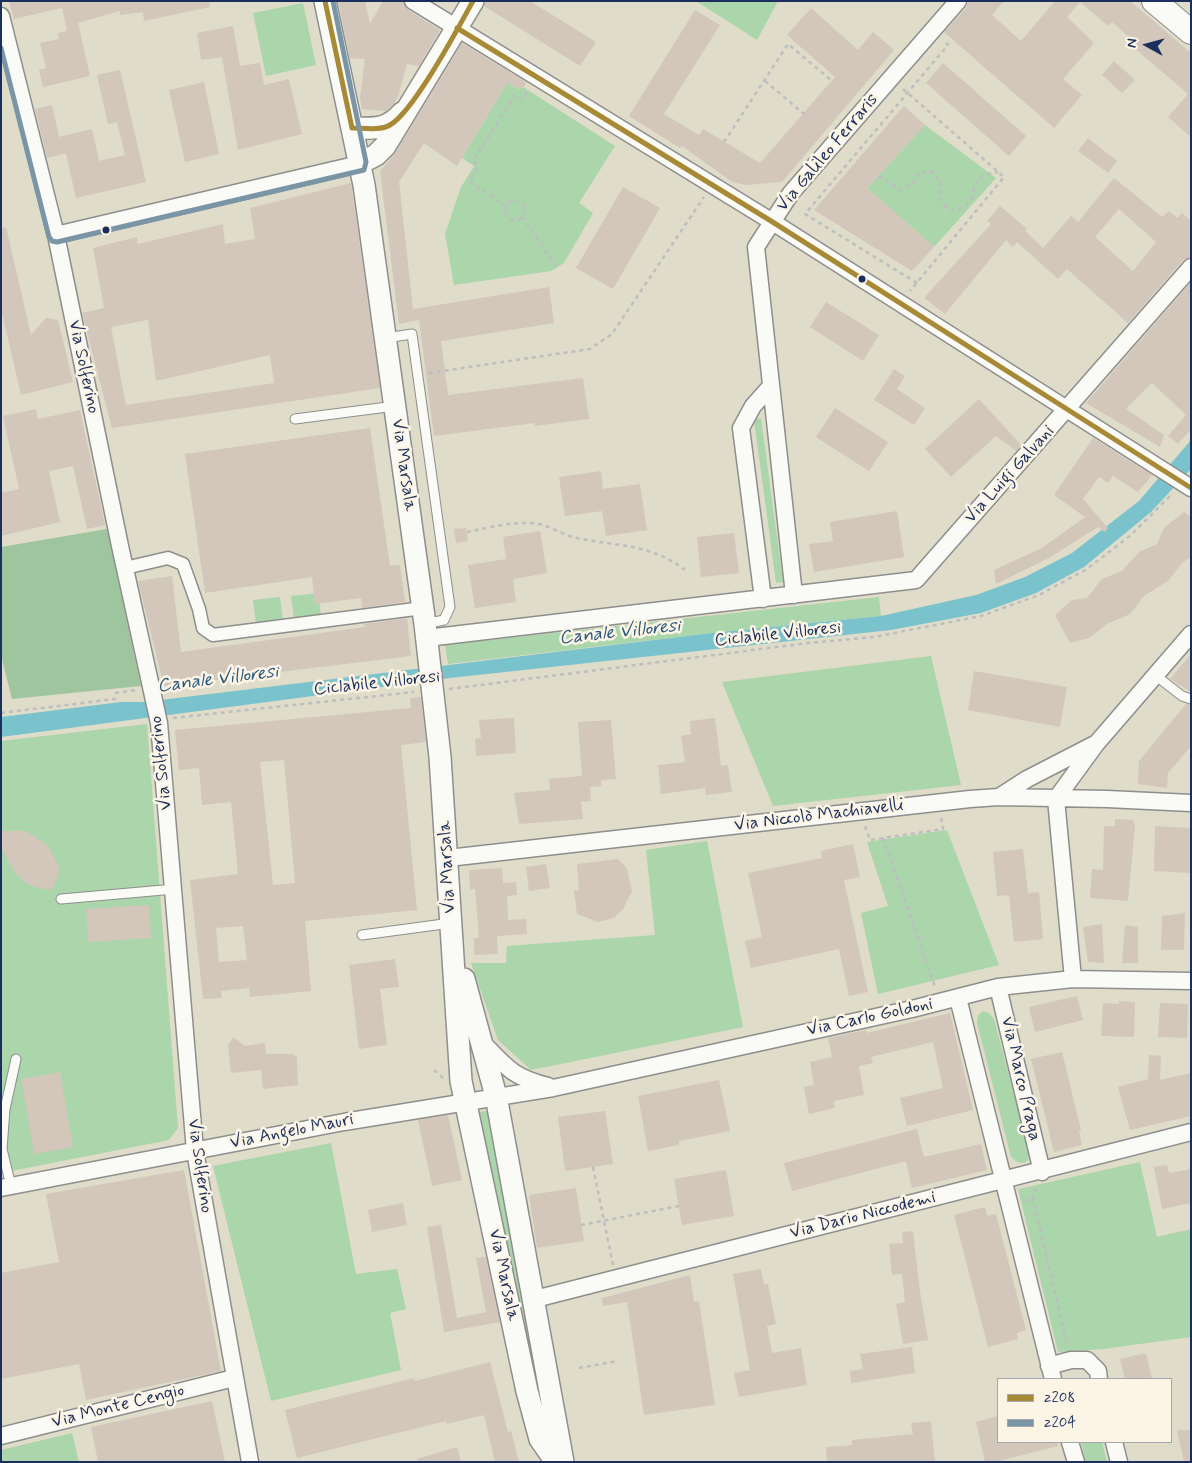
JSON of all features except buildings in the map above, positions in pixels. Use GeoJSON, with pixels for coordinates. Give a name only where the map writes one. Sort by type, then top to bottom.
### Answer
{"type":"FeatureCollection","features":[{"type":"Feature","properties":{"kind":"main road"},"geometry":{"type":"LineString","coordinates":[[1154,1],[1191,32]]}},
{"type":"Feature","properties":{"kind":"street","name":"Via Marsala"},"geometry":{"type":"LineString","coordinates":[[325,1],[360,164],[425,623],[448,858],[461,1080],[527,1391],[540,1439],[556,1462]]}},
{"type":"Feature","properties":{"kind":"street"},"geometry":{"type":"LineString","coordinates":[[413,1],[771,221],[1157,466],[1183,486]]}},
{"type":"Feature","properties":{"kind":"street"},"geometry":{"type":"LineString","coordinates":[[56,235],[360,164],[376,155],[385,146],[473,1]]}},
{"type":"Feature","properties":{"kind":"street","name":"Via Galileo Ferraris"},"geometry":{"type":"LineString","coordinates":[[788,596],[756,247],[771,221],[791,193],[958,1]]}},
{"type":"Feature","properties":{"kind":"street","name":"Via Solferino"},"geometry":{"type":"LineString","coordinates":[[1,16],[56,235],[125,568],[156,706],[175,889],[195,1151],[250,1462]]}},
{"type":"Feature","properties":{"kind":"street"},"geometry":{"type":"LineString","coordinates":[[352,128],[384,127],[392,124],[407,108]]}},
{"type":"Feature","properties":{"kind":"street","name":"Via Luigi Galvani"},"geometry":{"type":"LineString","coordinates":[[425,623],[763,599],[916,580],[1191,267]]}},
{"type":"Feature","properties":{"kind":"street"},"geometry":{"type":"LineString","coordinates":[[763,599],[741,428],[753,406],[770,387]]}},
{"type":"Feature","properties":{"kind":"street"},"geometry":{"type":"LineString","coordinates":[[125,568],[168,558],[183,564],[199,609],[202,628],[213,635],[425,623]]}},
{"type":"Feature","properties":{"kind":"street"},"geometry":{"type":"LineString","coordinates":[[1073,979],[1056,799],[1096,744],[1191,634]]}},
{"type":"Feature","properties":{"kind":"street"},"geometry":{"type":"LineString","coordinates":[[999,797],[1027,779],[1096,744]]}},
{"type":"Feature","properties":{"kind":"street","name":"Via Niccolò Machiavelli"},"geometry":{"type":"LineString","coordinates":[[448,858],[970,799],[999,797],[1191,803]]}},
{"type":"Feature","properties":{"kind":"street","name":"Via Marsala"},"geometry":{"type":"LineString","coordinates":[[452,928],[496,1096],[535,1299],[563,1462]]}},
{"type":"Feature","properties":{"kind":"street","name":"Via Carlo Goldoni"},"geometry":{"type":"LineString","coordinates":[[465,1102],[553,1088],[941,1002],[998,987],[1073,979],[1191,981]]}},
{"type":"Feature","properties":{"kind":"street","name":"Via Marco Praga"},"geometry":{"type":"LineString","coordinates":[[998,987],[1042,1172]]}},
{"type":"Feature","properties":{"kind":"street"},"geometry":{"type":"LineString","coordinates":[[958,998],[1011,1204],[1051,1372],[1071,1360],[1087,1360],[1098,1372],[1099,1378]]}},
{"type":"Feature","properties":{"kind":"street","name":"Via Carlo Goldoni"},"geometry":{"type":"LineString","coordinates":[[480,1040],[504,1066],[525,1080],[553,1088]]}},
{"type":"Feature","properties":{"kind":"street","name":"Via Angelo Mauri"},"geometry":{"type":"LineString","coordinates":[[6,1187],[344,1122],[465,1102]]}},
{"type":"Feature","properties":{"kind":"street","name":"Via Dario Niccodemi"},"geometry":{"type":"LineString","coordinates":[[535,1299],[1042,1172],[1191,1132]]}},
{"type":"Feature","properties":{"kind":"street","name":"Via Monte Cengio"},"geometry":{"type":"LineString","coordinates":[[1,1436],[234,1378]]}},
{"type":"Feature","properties":{"kind":"street"},"geometry":{"type":"LineString","coordinates":[[1070,1443],[1076,1462]]}},
{"type":"Feature","properties":{"kind":"street"},"geometry":{"type":"LineString","coordinates":[[1114,1443],[1119,1462]]}},
{"type":"Feature","properties":{"kind":"lane"},"geometry":{"type":"LineString","coordinates":[[386,338],[412,334],[450,607],[444,620],[425,623]]}},
{"type":"Feature","properties":{"kind":"lane"},"geometry":{"type":"LineString","coordinates":[[295,419],[395,406]]}},
{"type":"Feature","properties":{"kind":"lane"},"geometry":{"type":"LineString","coordinates":[[1155,676],[1182,696],[1191,699]]}},
{"type":"Feature","properties":{"kind":"lane"},"geometry":{"type":"LineString","coordinates":[[61,899],[175,889]]}},
{"type":"Feature","properties":{"kind":"lane"},"geometry":{"type":"LineString","coordinates":[[362,935],[452,928]]}},
{"type":"Feature","properties":{"kind":"lane"},"geometry":{"type":"LineString","coordinates":[[6,1187],[2,1149],[5,1109],[16,1059]]}},
{"type":"Feature","properties":{"kind":"path"},"geometry":{"type":"LineString","coordinates":[[917,283],[805,214],[948,44],[933,30]]}},
{"type":"Feature","properties":{"kind":"path"},"geometry":{"type":"LineString","coordinates":[[724,142],[788,44],[832,81]]}},
{"type":"Feature","properties":{"kind":"path"},"geometry":{"type":"LineString","coordinates":[[891,79],[1004,177],[900,304]]}},
{"type":"Feature","properties":{"kind":"path"},"geometry":{"type":"LineString","coordinates":[[764,81],[804,114]]}},
{"type":"Feature","properties":{"kind":"path"},"geometry":{"type":"LineString","coordinates":[[506,206],[468,182],[478,166],[473,161],[515,94],[522,99],[528,90]]}},
{"type":"Feature","properties":{"kind":"path"},"geometry":{"type":"LineString","coordinates":[[878,176],[902,190],[913,183],[919,172],[932,172],[941,183],[938,191],[939,199],[951,210],[967,205],[973,198],[978,181],[984,175],[998,172]]}},
{"type":"Feature","properties":{"kind":"path"},"geometry":{"type":"LineString","coordinates":[[436,372],[590,349],[612,334],[704,196]]}},
{"type":"Feature","properties":{"kind":"path"},"geometry":{"type":"LineString","coordinates":[[512,200],[522,202],[525,207],[522,217],[517,220],[509,218],[505,211],[506,206],[512,200]]}},
{"type":"Feature","properties":{"kind":"path"},"geometry":{"type":"LineString","coordinates":[[522,217],[557,267]]}},
{"type":"Feature","properties":{"kind":"path","name":"Ciclabile Villoresi"},"geometry":{"type":"LineString","coordinates":[[1,713],[116,699],[116,693],[156,706],[874,638],[981,616],[1040,595],[1088,569],[1137,529],[1183,486]]}},
{"type":"Feature","properties":{"kind":"path"},"geometry":{"type":"LineString","coordinates":[[467,532],[511,523],[533,522],[576,538],[612,542],[667,557],[685,570]]}},
{"type":"Feature","properties":{"kind":"path"},"geometry":{"type":"LineString","coordinates":[[856,811],[859,824],[864,825],[870,840],[943,829],[941,816],[950,815]]}},
{"type":"Feature","properties":{"kind":"path"},"geometry":{"type":"LineString","coordinates":[[883,838],[941,1002]]}},
{"type":"Feature","properties":{"kind":"path"},"geometry":{"type":"LineString","coordinates":[[593,1166],[604,1221],[610,1280]]}},
{"type":"Feature","properties":{"kind":"path"},"geometry":{"type":"LineString","coordinates":[[1011,1204],[1033,1199],[1071,1360]]}},
{"type":"Feature","properties":{"kind":"path"},"geometry":{"type":"LineString","coordinates":[[581,1225],[679,1206]]}},
{"type":"Feature","properties":{"kind":"path"},"geometry":{"type":"LineString","coordinates":[[579,1368],[618,1361]]}},
{"type":"Feature","properties":{"kind":"green space"},"geometry":{"type":"Polygon","coordinates":[[[696,1],[778,1],[757,40],[696,1]]]}},
{"type":"Feature","properties":{"kind":"green space"},"geometry":{"type":"Polygon","coordinates":[[[303,3],[316,65],[266,76],[253,13],[303,3]]]}},
{"type":"Feature","properties":{"kind":"green space"},"geometry":{"type":"Polygon","coordinates":[[[507,83],[519,89],[523,87],[615,146],[579,203],[593,213],[564,263],[551,271],[454,285],[445,234],[461,187],[474,166],[462,158],[507,83]]]}},
{"type":"Feature","properties":{"kind":"green space"},"geometry":{"type":"Polygon","coordinates":[[[925,125],[996,178],[934,247],[867,188],[925,125]]]}},
{"type":"Feature","properties":{"kind":"green space"},"geometry":{"type":"Polygon","coordinates":[[[761,418],[783,582],[776,583],[754,420],[761,418]]]}},
{"type":"Feature","properties":{"kind":"green space"},"geometry":{"type":"Polygon","coordinates":[[[107,529],[141,686],[12,699],[1,655],[1,547],[107,529]]]}},
{"type":"Feature","properties":{"kind":"green space"},"geometry":{"type":"Polygon","coordinates":[[[318,593],[321,616],[294,619],[291,596],[318,593]]]}},
{"type":"Feature","properties":{"kind":"green space"},"geometry":{"type":"Polygon","coordinates":[[[280,597],[283,620],[256,624],[253,600],[280,597]]]}},
{"type":"Feature","properties":{"kind":"green space"},"geometry":{"type":"Polygon","coordinates":[[[879,597],[881,616],[712,633],[448,664],[445,645],[879,597]]]}},
{"type":"Feature","properties":{"kind":"green space"},"geometry":{"type":"Polygon","coordinates":[[[931,656],[961,785],[773,806],[722,682],[931,656]]]}},
{"type":"Feature","properties":{"kind":"green space"},"geometry":{"type":"Polygon","coordinates":[[[147,724],[178,1128],[169,1140],[1,1173],[1,741],[147,724]]]}},
{"type":"Feature","properties":{"kind":"green space"},"geometry":{"type":"Polygon","coordinates":[[[947,830],[999,965],[878,994],[861,913],[888,906],[867,842],[947,830]]]}},
{"type":"Feature","properties":{"kind":"green space"},"geometry":{"type":"Polygon","coordinates":[[[707,841],[743,1027],[531,1070],[498,1040],[471,963],[506,963],[507,946],[655,935],[646,850],[707,841]]]}},
{"type":"Feature","properties":{"kind":"green space"},"geometry":{"type":"Polygon","coordinates":[[[983,1011],[989,1013],[994,1019],[1029,1152],[1028,1160],[1024,1163],[1017,1162],[1011,1157],[977,1023],[978,1015],[983,1011]]]}},
{"type":"Feature","properties":{"kind":"green space"},"geometry":{"type":"Polygon","coordinates":[[[491,1110],[542,1399],[536,1400],[475,1113],[491,1110]]]}},
{"type":"Feature","properties":{"kind":"green space"},"geometry":{"type":"Polygon","coordinates":[[[331,1143],[356,1274],[397,1269],[406,1309],[390,1313],[401,1370],[271,1401],[213,1166],[331,1143]]]}},
{"type":"Feature","properties":{"kind":"green space"},"geometry":{"type":"Polygon","coordinates":[[[1140,1162],[1157,1237],[1191,1229],[1191,1337],[1103,1349],[1058,1352],[1018,1189],[1140,1162]]]}},
{"type":"Feature","properties":{"kind":"green space"},"geometry":{"type":"Polygon","coordinates":[[[72,1433],[79,1462],[1,1462],[1,1450],[72,1433]]]}},
{"type":"Feature","properties":{"kind":"green space"},"geometry":{"type":"Polygon","coordinates":[[[1081,1443],[1102,1443],[1107,1462],[1086,1462],[1081,1443]]]}},
{"type":"Feature","properties":{"kind":"water"},"geometry":{"type":"Polygon","coordinates":[[[1191,440],[1191,469],[1151,512],[1084,567],[1036,593],[981,613],[891,630],[450,678],[1,737],[1,717],[121,702],[144,702],[712,633],[881,616],[976,595],[1025,577],[1072,553],[1139,501],[1191,440]]]}},
{"type":"Feature","properties":{"kind":"transit line","name":"z208"},"geometry":{"type":"LineString","coordinates":[[325,1],[352,128]]}},
{"type":"Feature","properties":{"kind":"transit line","name":"z204"},"geometry":{"type":"LineString","coordinates":[[1,48],[49,237],[52,241],[57,242],[364,170],[366,162],[333,1]]}},
{"type":"Feature","properties":{"kind":"transit line","name":"z208"},"geometry":{"type":"LineString","coordinates":[[352,128],[371,129],[386,127],[400,117],[435,68],[473,1]]}},
{"type":"Feature","properties":{"kind":"transit line","name":"z208"},"geometry":{"type":"LineString","coordinates":[[457,28],[771,221],[1191,488]]}},
{"type":"Feature","properties":{"kind":"water label","name":"Canale Villoresi"},"geometry":{"type":"Point","coordinates":[620,633]}},
{"type":"Feature","properties":{"kind":"water label","name":"Canale Villoresi"},"geometry":{"type":"Point","coordinates":[218,680]}}]}
